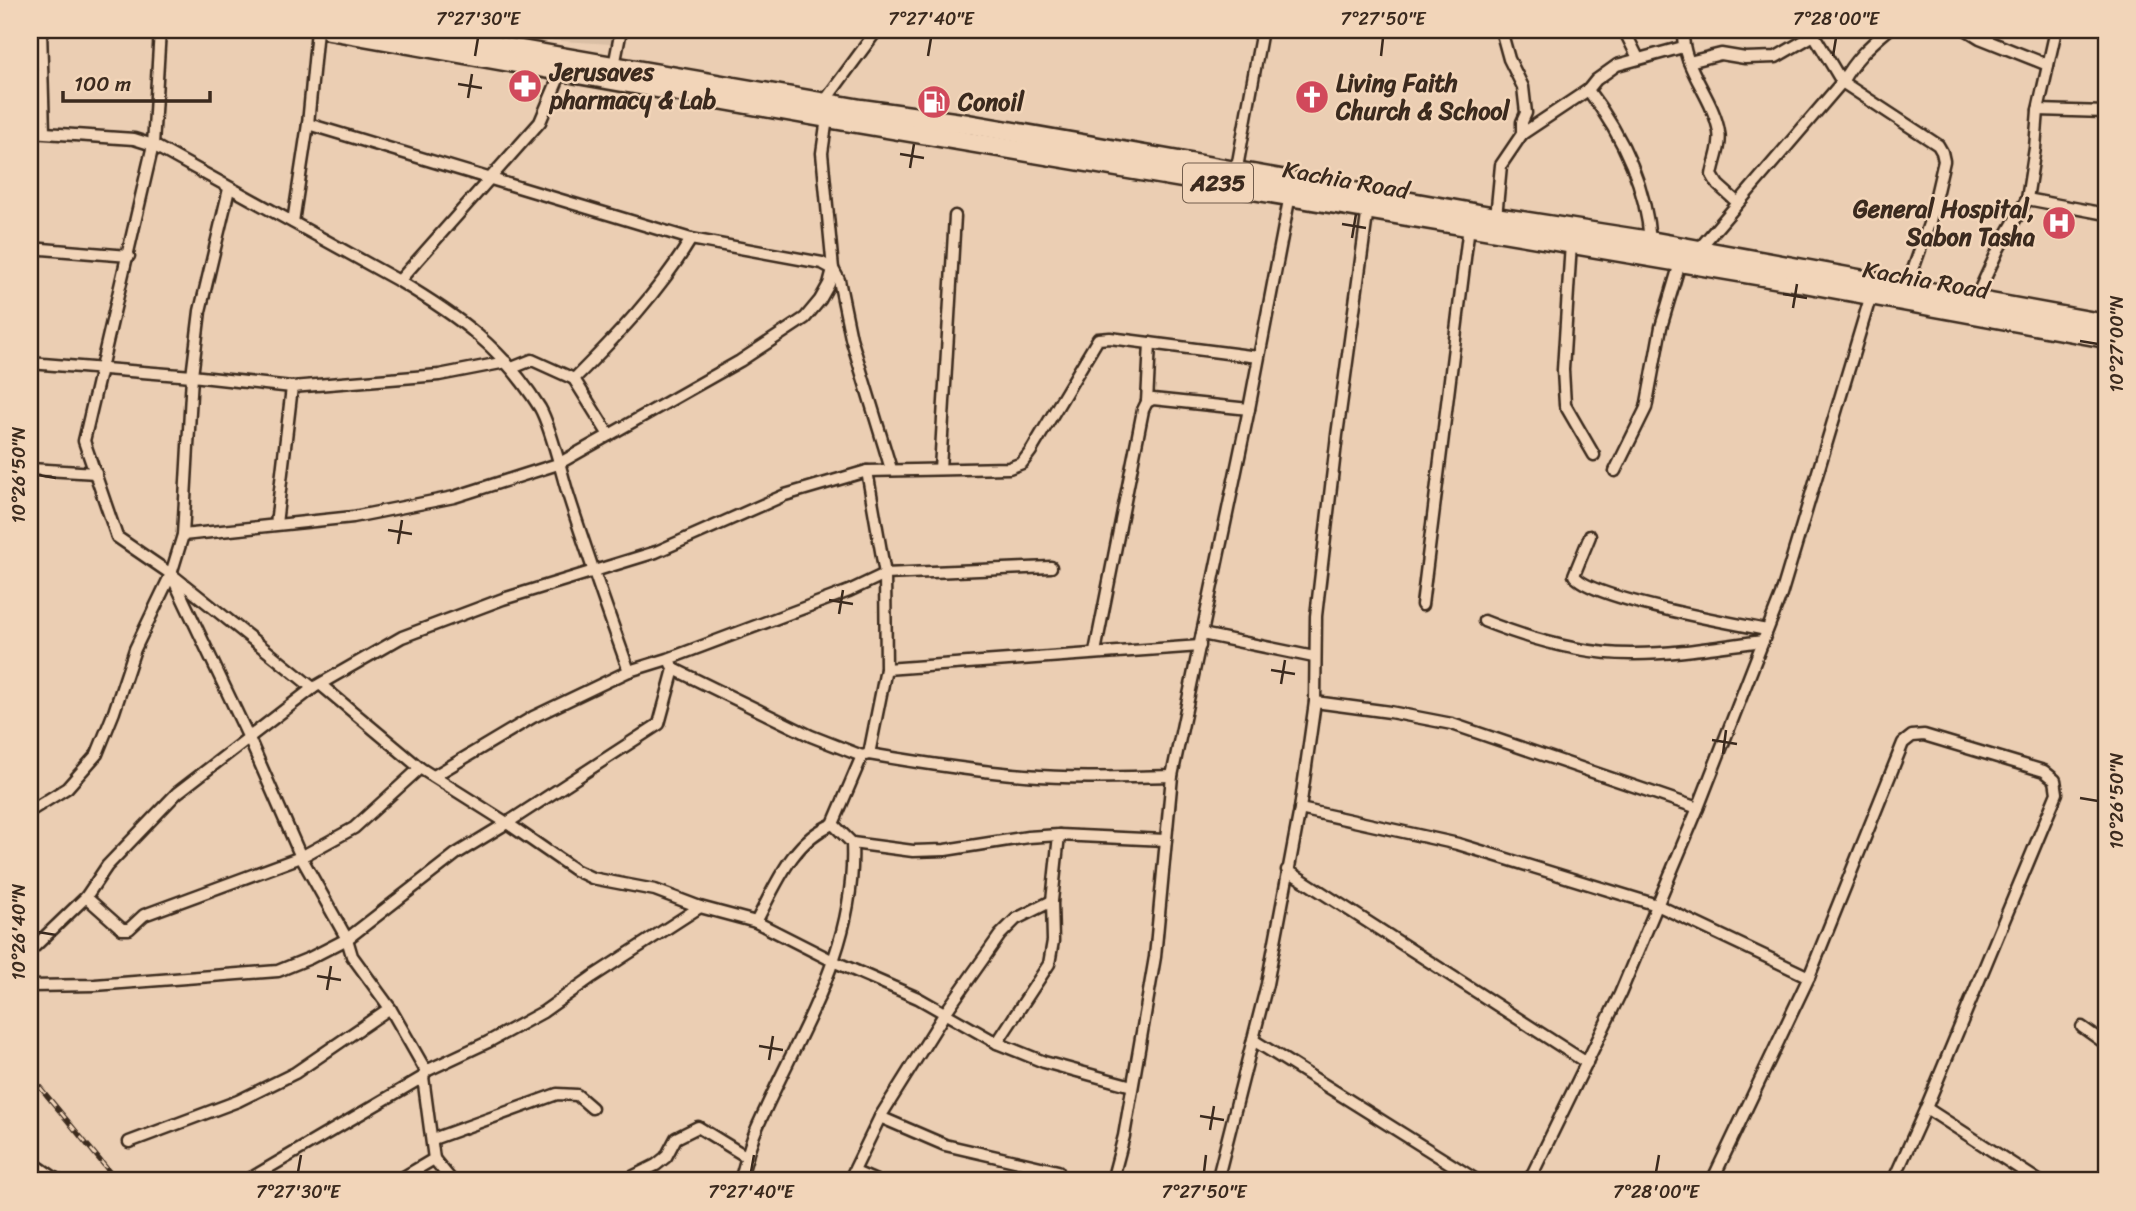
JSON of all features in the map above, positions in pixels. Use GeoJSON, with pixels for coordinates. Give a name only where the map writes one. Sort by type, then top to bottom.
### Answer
{"type":"FeatureCollection","features":[{"type":"Feature","properties":{"kind":"highway","name":"Kachia Road"},"geometry":{"type":"LineString","coordinates":[[329,30],[562,70],[826,110],[1290,195],[2106,338]]}},
{"type":"Feature","properties":{"kind":"highway","name":"Kachia Road"},"geometry":{"type":"LineString","coordinates":[[406,30],[492,37],[826,110]]}},
{"type":"Feature","properties":{"kind":"highway","name":"Kachia Road"},"geometry":{"type":"LineString","coordinates":[[860,116],[968,124],[1236,173],[1650,241],[2106,324]]}},
{"type":"Feature","properties":{"kind":"street"},"geometry":{"type":"LineString","coordinates":[[41,30],[44,132]]}},
{"type":"Feature","properties":{"kind":"street"},"geometry":{"type":"LineString","coordinates":[[160,30],[153,145],[84,442],[117,537],[171,574],[419,768],[507,823],[575,870],[600,880],[654,890],[700,907],[756,922],[945,1013],[997,1043],[1044,1062],[1132,1086]]}},
{"type":"Feature","properties":{"kind":"street"},"geometry":{"type":"LineString","coordinates":[[293,222],[308,124],[317,30]]}},
{"type":"Feature","properties":{"kind":"street"},"geometry":{"type":"LineString","coordinates":[[614,65],[621,30]]}},
{"type":"Feature","properties":{"kind":"street"},"geometry":{"type":"LineString","coordinates":[[183,535],[353,517],[454,497],[558,464],[740,361],[805,318],[829,284],[833,269],[822,153],[826,110],[877,30]]}},
{"type":"Feature","properties":{"kind":"street"},"geometry":{"type":"LineString","coordinates":[[1236,173],[1262,30]]}},
{"type":"Feature","properties":{"kind":"street"},"geometry":{"type":"LineString","coordinates":[[1501,30],[1509,59],[1523,87],[1526,113],[1522,122],[1522,134]]}},
{"type":"Feature","properties":{"kind":"street"},"geometry":{"type":"LineString","coordinates":[[1624,30],[1637,58]]}},
{"type":"Feature","properties":{"kind":"street"},"geometry":{"type":"LineString","coordinates":[[1683,30],[1683,47],[1717,122],[1720,136],[1712,175],[1718,185],[1738,203]]}},
{"type":"Feature","properties":{"kind":"street"},"geometry":{"type":"LineString","coordinates":[[1697,251],[1842,82],[1852,63],[1888,30]]}},
{"type":"Feature","properties":{"kind":"street"},"geometry":{"type":"LineString","coordinates":[[1967,30],[1980,38],[2048,65]]}},
{"type":"Feature","properties":{"kind":"street"},"geometry":{"type":"LineString","coordinates":[[1975,300],[1999,248],[2027,199],[2038,110],[2056,30]]}},
{"type":"Feature","properties":{"kind":"street"},"geometry":{"type":"LineString","coordinates":[[1689,62],[1721,54],[1745,58],[1776,57],[1813,32],[1842,82],[1938,145],[1944,160],[1930,221],[1906,287]]}},
{"type":"Feature","properties":{"kind":"street"},"geometry":{"type":"LineString","coordinates":[[1496,217],[1501,165],[1522,134],[1588,90],[1606,72],[1637,58],[1683,47]]}},
{"type":"Feature","properties":{"kind":"street"},"geometry":{"type":"LineString","coordinates":[[399,281],[540,122],[562,70]]}},
{"type":"Feature","properties":{"kind":"street"},"geometry":{"type":"LineString","coordinates":[[1588,90],[1606,114],[1628,153],[1641,191],[1650,241]]}},
{"type":"Feature","properties":{"kind":"street"},"geometry":{"type":"LineString","coordinates":[[2038,110],[2106,113]]}},
{"type":"Feature","properties":{"kind":"street"},"geometry":{"type":"LineString","coordinates":[[308,124],[691,239],[822,263],[833,269],[839,280],[851,338],[891,469]]}},
{"type":"Feature","properties":{"kind":"street"},"geometry":{"type":"LineString","coordinates":[[30,132],[134,139],[153,145],[399,281],[438,304],[475,331],[509,365],[541,411],[592,570],[629,671]]}},
{"type":"Feature","properties":{"kind":"street"},"geometry":{"type":"LineString","coordinates":[[30,811],[68,788],[97,754],[135,649],[171,574],[183,535],[192,376],[200,311],[229,189]]}},
{"type":"Feature","properties":{"kind":"street"},"geometry":{"type":"LineString","coordinates":[[1112,1181],[1124,1136],[1154,957],[1172,776],[1249,409],[1290,195]]}},
{"type":"Feature","properties":{"kind":"street"},"geometry":{"type":"LineString","coordinates":[[2027,199],[2106,214]]}},
{"type":"Feature","properties":{"kind":"street"},"geometry":{"type":"LineString","coordinates":[[1217,1181],[1268,984],[1300,809],[1315,702],[1316,616],[1335,448],[1368,208]]}},
{"type":"Feature","properties":{"kind":"street"},"geometry":{"type":"LineString","coordinates":[[940,469],[955,216]]}},
{"type":"Feature","properties":{"kind":"street"},"geometry":{"type":"LineString","coordinates":[[1422,605],[1469,226]]}},
{"type":"Feature","properties":{"kind":"street"},"geometry":{"type":"LineString","coordinates":[[574,379],[637,315],[670,274],[691,239]]}},
{"type":"Feature","properties":{"kind":"street"},"geometry":{"type":"LineString","coordinates":[[1571,243],[1563,370],[1565,405],[1594,455]]}},
{"type":"Feature","properties":{"kind":"street"},"geometry":{"type":"LineString","coordinates":[[30,248],[129,256]]}},
{"type":"Feature","properties":{"kind":"street"},"geometry":{"type":"LineString","coordinates":[[1615,471],[1646,408],[1661,327],[1680,263]]}},
{"type":"Feature","properties":{"kind":"street"},"geometry":{"type":"LineString","coordinates":[[1529,1181],[1620,994],[1698,808],[1781,595],[1871,295]]}},
{"type":"Feature","properties":{"kind":"street"},"geometry":{"type":"LineString","coordinates":[[30,951],[86,897],[107,866],[177,793],[248,736],[317,687],[402,637],[503,599],[656,552],[785,495],[867,471],[1009,468],[1022,463],[1098,340],[1110,338],[1258,357]]}},
{"type":"Feature","properties":{"kind":"street"},"geometry":{"type":"LineString","coordinates":[[1095,652],[1143,410],[1147,402],[1150,343]]}},
{"type":"Feature","properties":{"kind":"street"},"geometry":{"type":"LineString","coordinates":[[30,363],[292,387],[439,375],[532,360],[574,379],[609,435]]}},
{"type":"Feature","properties":{"kind":"street"},"geometry":{"type":"LineString","coordinates":[[276,524],[292,387]]}},
{"type":"Feature","properties":{"kind":"street"},"geometry":{"type":"LineString","coordinates":[[1147,402],[1153,399],[1249,409]]}},
{"type":"Feature","properties":{"kind":"street"},"geometry":{"type":"LineString","coordinates":[[30,469],[96,474]]}},
{"type":"Feature","properties":{"kind":"street"},"geometry":{"type":"LineString","coordinates":[[756,922],[790,859],[821,829],[833,824],[866,755],[886,668],[885,575],[867,471]]}},
{"type":"Feature","properties":{"kind":"street"},"geometry":{"type":"LineString","coordinates":[[1590,536],[1576,567],[1574,575],[1577,580],[1590,587],[1656,607],[1765,635]]}},
{"type":"Feature","properties":{"kind":"street"},"geometry":{"type":"LineString","coordinates":[[434,776],[533,717],[629,671],[671,664],[885,575],[1051,567]]}},
{"type":"Feature","properties":{"kind":"street"},"geometry":{"type":"LineString","coordinates":[[171,574],[248,736],[301,857],[346,939],[352,956],[390,1007],[425,1074],[434,1159],[452,1181]]}},
{"type":"Feature","properties":{"kind":"street"},"geometry":{"type":"LineString","coordinates":[[1484,621],[1524,637],[1579,650],[1635,654],[1765,635]]}},
{"type":"Feature","properties":{"kind":"street"},"geometry":{"type":"LineString","coordinates":[[1202,634],[1314,656]]}},
{"type":"Feature","properties":{"kind":"street"},"geometry":{"type":"LineString","coordinates":[[886,668],[1200,646]]}},
{"type":"Feature","properties":{"kind":"street"},"geometry":{"type":"LineString","coordinates":[[671,664],[811,736],[866,755],[946,768],[1027,776],[1172,776]]}},
{"type":"Feature","properties":{"kind":"street"},"geometry":{"type":"LineString","coordinates":[[30,986],[95,985],[278,971],[310,958],[346,939],[456,854],[659,724],[671,664]]}},
{"type":"Feature","properties":{"kind":"street"},"geometry":{"type":"LineString","coordinates":[[1315,702],[1390,712],[1451,724],[1698,808]]}},
{"type":"Feature","properties":{"kind":"street"},"geometry":{"type":"LineString","coordinates":[[1716,1180],[1809,977],[1903,743],[1912,736],[1924,735],[2044,771],[2055,780],[2057,793],[1893,1181]]}},
{"type":"Feature","properties":{"kind":"street"},"geometry":{"type":"LineString","coordinates":[[86,897],[122,929],[129,929],[144,915],[301,857],[354,828],[419,768]]}},
{"type":"Feature","properties":{"kind":"street"},"geometry":{"type":"LineString","coordinates":[[1300,809],[1458,844],[1657,905],[1809,977]]}},
{"type":"Feature","properties":{"kind":"street"},"geometry":{"type":"LineString","coordinates":[[833,824],[852,844],[902,850],[945,850],[1059,835],[1165,839]]}},
{"type":"Feature","properties":{"kind":"street"},"geometry":{"type":"LineString","coordinates":[[997,1043],[1049,964],[1053,941],[1052,901],[1059,835]]}},
{"type":"Feature","properties":{"kind":"street"},"geometry":{"type":"LineString","coordinates":[[740,1181],[755,1133],[835,962],[851,900],[852,844]]}},
{"type":"Feature","properties":{"kind":"street"},"geometry":{"type":"LineString","coordinates":[[1287,870],[1587,1063]]}},
{"type":"Feature","properties":{"kind":"street"},"geometry":{"type":"LineString","coordinates":[[876,1181],[852,1177],[880,1118],[945,1013],[1000,935],[1016,919],[1052,901]]}},
{"type":"Feature","properties":{"kind":"street"},"geometry":{"type":"LineString","coordinates":[[246,1181],[425,1074],[543,1012],[592,976],[700,907]]}},
{"type":"Feature","properties":{"kind":"street"},"geometry":{"type":"LineString","coordinates":[[129,1142],[238,1101],[295,1073],[390,1007]]}},
{"type":"Feature","properties":{"kind":"street"},"geometry":{"type":"LineString","coordinates":[[2082,1027],[2106,1044]]}},
{"type":"Feature","properties":{"kind":"street"},"geometry":{"type":"LineString","coordinates":[[1253,1040],[1478,1181]]}},
{"type":"Feature","properties":{"kind":"street"},"geometry":{"type":"LineString","coordinates":[[433,1139],[557,1094],[577,1095],[592,1108]]}},
{"type":"Feature","properties":{"kind":"street"},"geometry":{"type":"LineString","coordinates":[[1926,1108],[2039,1181]]}},
{"type":"Feature","properties":{"kind":"street"},"geometry":{"type":"LineString","coordinates":[[880,1118],[945,1145],[1059,1171],[1057,1181]]}},
{"type":"Feature","properties":{"kind":"street"},"geometry":{"type":"LineString","coordinates":[[624,1181],[656,1165],[666,1157],[676,1138],[698,1127],[747,1157]]}},
{"type":"Feature","properties":{"kind":"street"},"geometry":{"type":"LineString","coordinates":[[397,1181],[434,1159]]}},
{"type":"Feature","properties":{"kind":"street"},"geometry":{"type":"LineString","coordinates":[[30,1161],[59,1181]]}},
{"type":"Feature","properties":{"kind":"shaded area"},"geometry":{"type":"Polygon","coordinates":[[[497,30],[615,30],[612,44],[495,37],[497,30]]]}},
{"type":"Feature","properties":{"kind":"railway"},"geometry":{"type":"LineString","coordinates":[[30,1075],[117,1181]]}},
{"type":"Feature","properties":{"kind":"place","name":"Jerusaves pharmacy & Lab"},"geometry":{"type":"Point","coordinates":[525,86]}},
{"type":"Feature","properties":{"kind":"place","name":"Living Faith Church & School"},"geometry":{"type":"Point","coordinates":[1312,97]}},
{"type":"Feature","properties":{"kind":"place","name":"Conoil"},"geometry":{"type":"Point","coordinates":[934,102]}},
{"type":"Feature","properties":{"kind":"place","name":"General Hospital, Sabon Tasha"},"geometry":{"type":"Point","coordinates":[2059,223]}}]}
